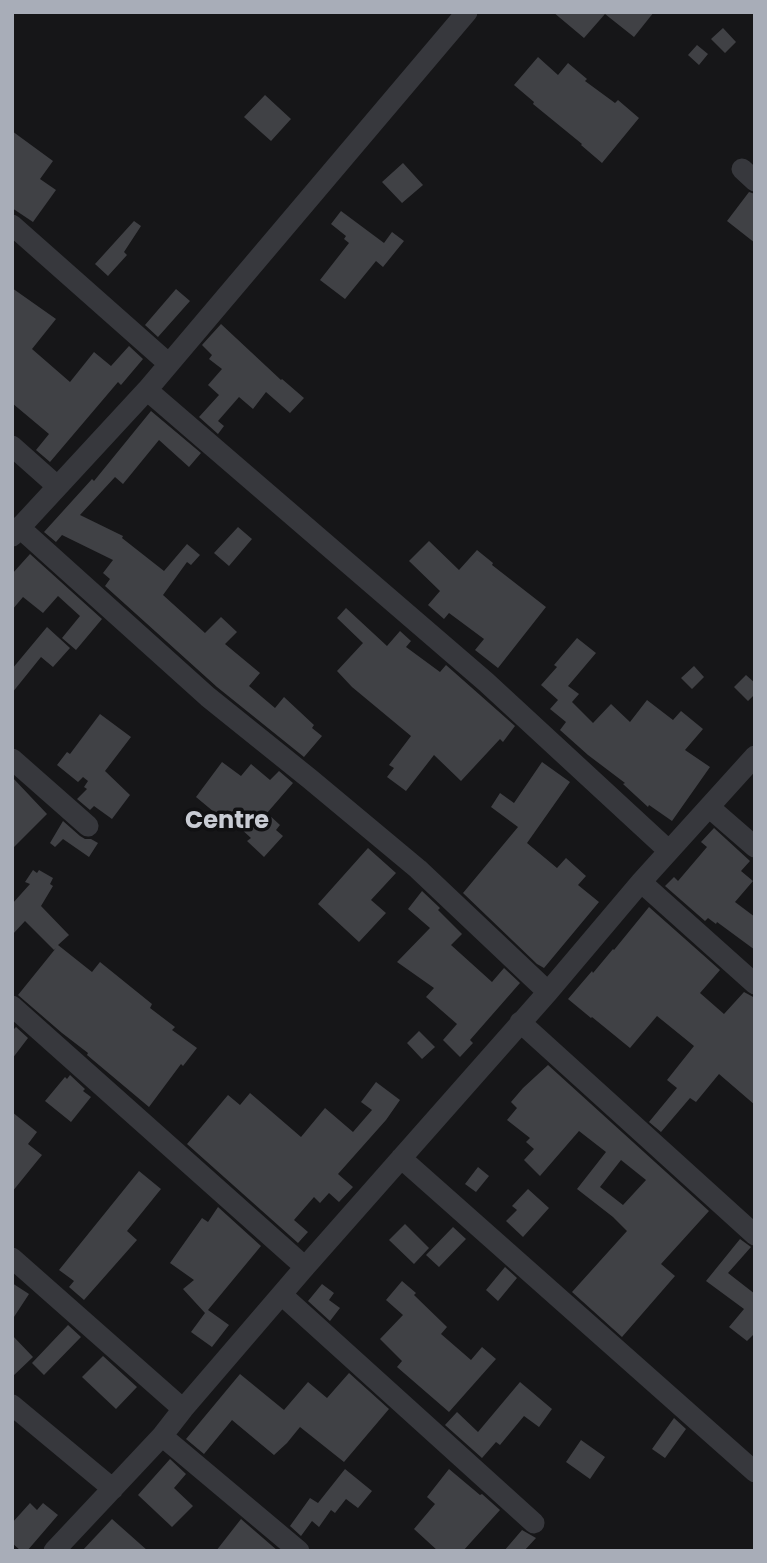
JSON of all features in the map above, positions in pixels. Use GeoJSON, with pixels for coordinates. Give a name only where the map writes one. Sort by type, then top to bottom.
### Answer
{"type":"FeatureCollection","features":[{"type":"Feature","properties":{"kind":"street"},"geometry":{"type":"LineString","coordinates":[[467,12],[147,390],[16,531],[208,697],[418,869],[548,992]]}},
{"type":"Feature","properties":{"kind":"street"},"geometry":{"type":"LineString","coordinates":[[12,225],[169,364]]}},
{"type":"Feature","properties":{"kind":"street"},"geometry":{"type":"LineString","coordinates":[[147,390],[486,682],[669,851]]}},
{"type":"Feature","properties":{"kind":"street"},"geometry":{"type":"LineString","coordinates":[[12,446],[57,486]]}},
{"type":"Feature","properties":{"kind":"street"},"geometry":{"type":"LineString","coordinates":[[54,1551],[162,1436],[305,1267],[755,755]]}},
{"type":"Feature","properties":{"kind":"street"},"geometry":{"type":"LineString","coordinates":[[12,759],[88,826]]}},
{"type":"Feature","properties":{"kind":"street"},"geometry":{"type":"LineString","coordinates":[[709,807],[755,847]]}},
{"type":"Feature","properties":{"kind":"street"},"geometry":{"type":"LineString","coordinates":[[641,882],[755,984]]}},
{"type":"Feature","properties":{"kind":"street"},"geometry":{"type":"LineString","coordinates":[[12,1006],[305,1267]]}},
{"type":"Feature","properties":{"kind":"street"},"geometry":{"type":"LineString","coordinates":[[520,1023],[755,1235]]}},
{"type":"Feature","properties":{"kind":"street"},"geometry":{"type":"LineString","coordinates":[[401,1158],[755,1472]]}},
{"type":"Feature","properties":{"kind":"street"},"geometry":{"type":"LineString","coordinates":[[12,1258],[183,1409]]}},
{"type":"Feature","properties":{"kind":"street"},"geometry":{"type":"LineString","coordinates":[[282,1295],[534,1523]]}},
{"type":"Feature","properties":{"kind":"street"},"geometry":{"type":"LineString","coordinates":[[12,1405],[113,1489]]}},
{"type":"Feature","properties":{"kind":"street"},"geometry":{"type":"LineString","coordinates":[[162,1436],[299,1551]]}},
{"type":"Feature","properties":{"kind":"building"},"geometry":{"type":"Polygon","coordinates":[[[553,12],[654,12],[634,37],[605,14],[584,38],[553,12]]]}},
{"type":"Feature","properties":{"kind":"building"},"geometry":{"type":"Polygon","coordinates":[[[723,28],[736,42],[725,53],[711,39],[723,28]]]}},
{"type":"Feature","properties":{"kind":"building"},"geometry":{"type":"Polygon","coordinates":[[[697,45],[708,54],[699,65],[688,55],[697,45]]]}},
{"type":"Feature","properties":{"kind":"building"},"geometry":{"type":"Polygon","coordinates":[[[538,57],[558,75],[568,63],[587,79],[585,81],[615,103],[618,100],[639,118],[602,163],[514,85],[538,57]]]}},
{"type":"Feature","properties":{"kind":"building"},"geometry":{"type":"Polygon","coordinates":[[[265,95],[291,119],[271,141],[244,117],[265,95]]]}},
{"type":"Feature","properties":{"kind":"building"},"geometry":{"type":"Polygon","coordinates":[[[12,131],[53,161],[40,179],[56,190],[33,222],[12,208],[12,131]]]}},
{"type":"Feature","properties":{"kind":"building"},"geometry":{"type":"Polygon","coordinates":[[[403,163],[423,185],[402,203],[382,182],[403,163]]]}},
{"type":"Feature","properties":{"kind":"building"},"geometry":{"type":"Polygon","coordinates":[[[749,192],[755,194],[755,243],[727,221],[749,192]]]}},
{"type":"Feature","properties":{"kind":"building"},"geometry":{"type":"Polygon","coordinates":[[[341,211],[384,243],[392,232],[404,241],[383,267],[376,261],[345,299],[320,280],[349,243],[344,239],[346,236],[331,224],[341,211]]]}},
{"type":"Feature","properties":{"kind":"building"},"geometry":{"type":"Polygon","coordinates":[[[134,221],[141,226],[124,252],[127,255],[108,276],[95,264],[134,221]]]}},
{"type":"Feature","properties":{"kind":"building"},"geometry":{"type":"Polygon","coordinates":[[[12,288],[56,319],[32,349],[70,382],[94,352],[111,366],[129,346],[143,359],[121,385],[118,382],[50,462],[36,450],[49,434],[12,403],[12,288]]]}},
{"type":"Feature","properties":{"kind":"building"},"geometry":{"type":"Polygon","coordinates":[[[176,289],[190,301],[158,337],[145,325],[176,289]]]}},
{"type":"Feature","properties":{"kind":"building"},"geometry":{"type":"Polygon","coordinates":[[[221,324],[304,398],[290,413],[266,392],[253,409],[239,397],[218,421],[224,426],[218,434],[199,417],[219,395],[208,385],[222,369],[209,359],[212,355],[202,345],[221,324]]]}},
{"type":"Feature","properties":{"kind":"building"},"geometry":{"type":"Polygon","coordinates":[[[151,411],[201,453],[189,467],[159,440],[123,484],[115,477],[80,515],[123,536],[122,538],[164,571],[187,544],[200,555],[191,565],[187,562],[163,595],[205,633],[221,617],[237,632],[225,644],[260,673],[249,686],[275,708],[284,697],[322,736],[304,757],[217,687],[105,586],[110,579],[103,573],[113,560],[62,535],[56,542],[44,532],[92,479],[94,481],[151,411]]]}},
{"type":"Feature","properties":{"kind":"building"},"geometry":{"type":"Polygon","coordinates":[[[238,527],[252,539],[229,566],[214,553],[238,527]]]}},
{"type":"Feature","properties":{"kind":"building"},"geometry":{"type":"Polygon","coordinates":[[[429,541],[459,570],[477,550],[546,607],[498,668],[475,650],[484,639],[449,613],[444,619],[428,605],[440,591],[409,561],[429,541]]]}},
{"type":"Feature","properties":{"kind":"building"},"geometry":{"type":"Polygon","coordinates":[[[30,554],[102,619],[76,650],[62,638],[80,616],[58,596],[43,613],[23,597],[12,610],[12,574],[30,554]]]}},
{"type":"Feature","properties":{"kind":"building"},"geometry":{"type":"Polygon","coordinates":[[[346,608],[387,646],[400,631],[411,641],[406,647],[440,672],[446,665],[515,726],[503,742],[500,739],[461,781],[434,755],[406,791],[387,777],[394,768],[389,765],[411,736],[352,687],[337,671],[363,643],[337,618],[346,608]]]}},
{"type":"Feature","properties":{"kind":"building"},"geometry":{"type":"Polygon","coordinates":[[[47,627],[70,648],[53,667],[41,657],[12,693],[12,669],[47,627]]]}},
{"type":"Feature","properties":{"kind":"building"},"geometry":{"type":"Polygon","coordinates":[[[577,638],[596,653],[568,686],[579,694],[572,702],[593,723],[611,704],[630,722],[647,700],[673,720],[681,711],[703,729],[685,750],[710,767],[672,821],[649,805],[648,807],[623,784],[625,783],[560,730],[566,722],[550,709],[558,700],[541,685],[577,638]]]}},
{"type":"Feature","properties":{"kind":"building"},"geometry":{"type":"Polygon","coordinates":[[[694,666],[704,677],[692,689],[681,678],[694,666]]]}},
{"type":"Feature","properties":{"kind":"building"},"geometry":{"type":"Polygon","coordinates":[[[746,675],[755,683],[755,694],[748,701],[734,687],[746,675]]]}},
{"type":"Feature","properties":{"kind":"building"},"geometry":{"type":"Polygon","coordinates":[[[100,714],[131,737],[105,771],[130,795],[112,819],[94,806],[90,810],[77,799],[87,789],[84,787],[88,781],[83,777],[78,782],[57,765],[67,752],[70,754],[100,714]]]}},
{"type":"Feature","properties":{"kind":"building"},"geometry":{"type":"Polygon","coordinates":[[[222,762],[241,776],[251,764],[270,780],[279,771],[293,783],[267,813],[280,825],[276,830],[283,836],[264,857],[247,841],[251,838],[230,819],[226,822],[196,797],[222,762]]]}},
{"type":"Feature","properties":{"kind":"building"},"geometry":{"type":"Polygon","coordinates":[[[542,762],[570,782],[527,843],[557,868],[566,858],[586,876],[578,885],[599,902],[544,968],[463,893],[518,827],[491,807],[500,793],[514,803],[542,762]]]}},
{"type":"Feature","properties":{"kind":"building"},"geometry":{"type":"Polygon","coordinates":[[[12,777],[47,814],[12,849],[12,777]]]}},
{"type":"Feature","properties":{"kind":"building"},"geometry":{"type":"Polygon","coordinates":[[[63,821],[80,836],[98,843],[89,857],[63,839],[55,847],[50,843],[63,821]]]}},
{"type":"Feature","properties":{"kind":"building"},"geometry":{"type":"Polygon","coordinates":[[[714,828],[750,861],[741,871],[753,881],[735,902],[755,917],[755,950],[717,922],[716,924],[708,918],[705,921],[665,886],[674,877],[678,881],[707,847],[701,842],[714,828]]]}},
{"type":"Feature","properties":{"kind":"building"},"geometry":{"type":"Polygon","coordinates":[[[368,848],[396,873],[371,900],[386,913],[359,942],[318,904],[368,848]]]}},
{"type":"Feature","properties":{"kind":"building"},"geometry":{"type":"Polygon","coordinates":[[[33,870],[37,873],[39,870],[53,878],[50,884],[53,886],[41,906],[69,935],[58,945],[92,972],[100,962],[152,1004],[150,1008],[175,1027],[172,1030],[197,1048],[183,1066],[181,1064],[149,1107],[18,995],[56,948],[54,950],[25,921],[12,935],[12,904],[30,884],[25,882],[33,870]]]}},
{"type":"Feature","properties":{"kind":"building"},"geometry":{"type":"Polygon","coordinates":[[[422,891],[462,934],[451,945],[492,982],[504,968],[520,983],[470,1040],[473,1043],[460,1057],[443,1040],[457,1024],[426,997],[434,988],[397,962],[430,928],[408,909],[422,891]]]}},
{"type":"Feature","properties":{"kind":"building"},"geometry":{"type":"Polygon","coordinates":[[[649,907],[720,970],[700,993],[724,1014],[744,992],[755,998],[755,1105],[719,1074],[696,1102],[690,1098],[661,1132],[649,1122],[677,1088],[667,1080],[694,1046],[657,1016],[630,1048],[568,999],[614,950],[649,907]]]}},
{"type":"Feature","properties":{"kind":"building"},"geometry":{"type":"Polygon","coordinates":[[[16,1027],[28,1038],[12,1059],[12,1031],[16,1027]]]}},
{"type":"Feature","properties":{"kind":"building"},"geometry":{"type":"Polygon","coordinates":[[[419,1031],[435,1047],[422,1059],[407,1043],[419,1031]]]}},
{"type":"Feature","properties":{"kind":"building"},"geometry":{"type":"Polygon","coordinates":[[[548,1065],[709,1211],[661,1264],[675,1276],[622,1337],[572,1292],[627,1231],[577,1189],[606,1152],[579,1131],[540,1176],[524,1160],[534,1149],[526,1142],[530,1138],[507,1120],[517,1108],[511,1102],[548,1065]],[[621,1160],[600,1187],[623,1205],[646,1180],[621,1160]]]}},
{"type":"Feature","properties":{"kind":"building"},"geometry":{"type":"Polygon","coordinates":[[[70,1075],[91,1097],[71,1122],[45,1101],[65,1077],[67,1079],[70,1075]]]}},
{"type":"Feature","properties":{"kind":"building"},"geometry":{"type":"Polygon","coordinates":[[[376,1082],[400,1100],[386,1120],[338,1174],[353,1187],[339,1202],[329,1193],[320,1203],[314,1197],[294,1220],[308,1232],[298,1243],[187,1144],[228,1095],[240,1105],[250,1093],[301,1137],[325,1108],[353,1132],[372,1110],[361,1102],[376,1082]]]}},
{"type":"Feature","properties":{"kind":"building"},"geometry":{"type":"Polygon","coordinates":[[[12,1112],[37,1132],[28,1144],[42,1155],[12,1192],[12,1112]]]}},
{"type":"Feature","properties":{"kind":"building"},"geometry":{"type":"Polygon","coordinates":[[[478,1167],[489,1176],[476,1192],[465,1184],[478,1167]]]}},
{"type":"Feature","properties":{"kind":"building"},"geometry":{"type":"Polygon","coordinates":[[[139,1171],[161,1189],[127,1231],[137,1240],[84,1300],[69,1287],[74,1281],[59,1270],[139,1171]]]}},
{"type":"Feature","properties":{"kind":"building"},"geometry":{"type":"Polygon","coordinates":[[[528,1189],[549,1208],[523,1237],[506,1221],[517,1210],[512,1206],[528,1189]]]}},
{"type":"Feature","properties":{"kind":"building"},"geometry":{"type":"Polygon","coordinates":[[[218,1207],[261,1246],[208,1310],[229,1325],[212,1347],[191,1332],[205,1313],[183,1289],[194,1280],[170,1263],[202,1218],[208,1222],[218,1207]]]}},
{"type":"Feature","properties":{"kind":"building"},"geometry":{"type":"Polygon","coordinates":[[[405,1224],[429,1248],[414,1264],[389,1240],[405,1224]]]}},
{"type":"Feature","properties":{"kind":"building"},"geometry":{"type":"Polygon","coordinates":[[[453,1227],[466,1239],[439,1267],[426,1255],[453,1227]]]}},
{"type":"Feature","properties":{"kind":"building"},"geometry":{"type":"Polygon","coordinates":[[[740,1239],[751,1247],[728,1273],[755,1294],[755,1333],[747,1341],[729,1327],[744,1309],[706,1281],[740,1239]]]}},
{"type":"Feature","properties":{"kind":"building"},"geometry":{"type":"Polygon","coordinates":[[[505,1267],[517,1278],[498,1301],[486,1290],[505,1267]]]}},
{"type":"Feature","properties":{"kind":"building"},"geometry":{"type":"Polygon","coordinates":[[[402,1281],[447,1327],[441,1334],[471,1360],[482,1347],[496,1359],[449,1412],[397,1367],[402,1361],[380,1339],[403,1315],[386,1300],[402,1281]]]}},
{"type":"Feature","properties":{"kind":"building"},"geometry":{"type":"Polygon","coordinates":[[[12,1283],[29,1294],[12,1320],[12,1283]]]}},
{"type":"Feature","properties":{"kind":"building"},"geometry":{"type":"Polygon","coordinates":[[[322,1284],[334,1293],[329,1300],[340,1308],[330,1321],[308,1301],[322,1284]]]}},
{"type":"Feature","properties":{"kind":"building"},"geometry":{"type":"Polygon","coordinates":[[[68,1325],[81,1337],[44,1375],[32,1363],[68,1325]]]}},
{"type":"Feature","properties":{"kind":"building"},"geometry":{"type":"Polygon","coordinates":[[[12,1335],[33,1357],[12,1377],[12,1335]]]}},
{"type":"Feature","properties":{"kind":"building"},"geometry":{"type":"Polygon","coordinates":[[[103,1356],[137,1387],[116,1409],[82,1377],[103,1356]]]}},
{"type":"Feature","properties":{"kind":"building"},"geometry":{"type":"Polygon","coordinates":[[[349,1373],[389,1409],[344,1462],[300,1427],[274,1455],[232,1420],[204,1454],[186,1439],[240,1374],[284,1410],[308,1382],[327,1398],[349,1373]]]}},
{"type":"Feature","properties":{"kind":"building"},"geometry":{"type":"Polygon","coordinates":[[[520,1382],[552,1409],[539,1427],[524,1416],[500,1445],[496,1442],[482,1458],[445,1425],[457,1412],[478,1432],[520,1382]]]}},
{"type":"Feature","properties":{"kind":"building"},"geometry":{"type":"Polygon","coordinates":[[[674,1418],[686,1429],[665,1458],[652,1449],[674,1418]]]}},
{"type":"Feature","properties":{"kind":"building"},"geometry":{"type":"Polygon","coordinates":[[[581,1440],[605,1457],[590,1479],[566,1462],[581,1440]]]}},
{"type":"Feature","properties":{"kind":"building"},"geometry":{"type":"Polygon","coordinates":[[[170,1459],[186,1474],[174,1488],[193,1506],[172,1527],[138,1495],[170,1459]]]}},
{"type":"Feature","properties":{"kind":"building"},"geometry":{"type":"Polygon","coordinates":[[[345,1469],[372,1491],[358,1508],[346,1499],[335,1513],[331,1510],[319,1527],[312,1521],[301,1536],[290,1526],[310,1498],[318,1503],[345,1469]]]}},
{"type":"Feature","properties":{"kind":"building"},"geometry":{"type":"Polygon","coordinates":[[[449,1469],[500,1510],[463,1551],[438,1551],[414,1529],[435,1504],[427,1497],[449,1469]]]}},
{"type":"Feature","properties":{"kind":"building"},"geometry":{"type":"Polygon","coordinates":[[[30,1503],[37,1510],[43,1503],[58,1515],[27,1551],[21,1551],[12,1543],[12,1523],[30,1503]]]}},
{"type":"Feature","properties":{"kind":"building"},"geometry":{"type":"Polygon","coordinates":[[[112,1519],[148,1551],[82,1551],[112,1519]]]}},
{"type":"Feature","properties":{"kind":"building"},"geometry":{"type":"Polygon","coordinates":[[[241,1519],[278,1551],[216,1551],[241,1519]]]}},
{"type":"Feature","properties":{"kind":"building"},"geometry":{"type":"Polygon","coordinates":[[[522,1530],[536,1538],[524,1551],[504,1551],[522,1530]]]}},
{"type":"Feature","properties":{"kind":"district","name":"Centre"},"geometry":{"type":"Point","coordinates":[227,822]}}]}
